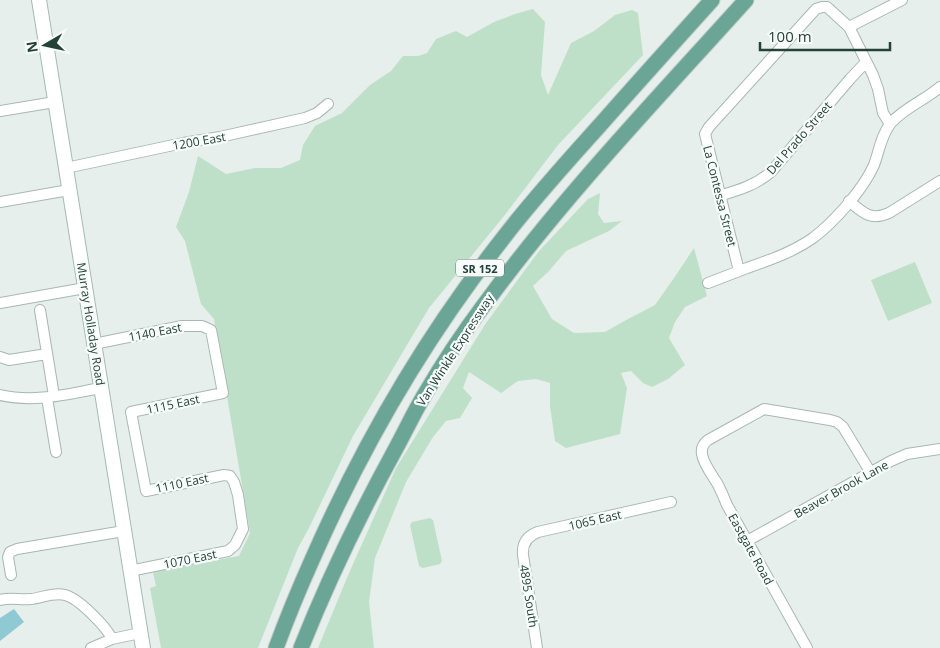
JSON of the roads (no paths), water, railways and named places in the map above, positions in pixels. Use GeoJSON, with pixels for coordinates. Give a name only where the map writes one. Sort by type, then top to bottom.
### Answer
{"type":"FeatureCollection","features":[{"type":"Feature","properties":{"kind":"main road","name":"Murray Holladay Road"},"geometry":{"type":"LineString","coordinates":[[39,0],[143,648]]}},
{"type":"Feature","properties":{"kind":"main road","name":"Van Winkle Expressway"},"geometry":{"type":"LineString","coordinates":[[276,648],[325,530],[356,465],[391,403],[441,322],[476,273],[538,195],[712,0]]}},
{"type":"Feature","properties":{"kind":"main road","name":"Van Winkle Expressway"},"geometry":{"type":"LineString","coordinates":[[301,648],[332,576],[376,484],[424,395],[454,348],[483,306],[543,228],[746,0]]}},
{"type":"Feature","properties":{"kind":"street"},"geometry":{"type":"LineString","coordinates":[[849,27],[902,0]]}},
{"type":"Feature","properties":{"kind":"street","name":"La Contessa Street"},"geometry":{"type":"LineString","coordinates":[[739,271],[705,134],[816,9],[827,7],[849,27],[876,82],[883,113],[890,124]]}},
{"type":"Feature","properties":{"kind":"street","name":"Del Prado Street"},"geometry":{"type":"LineString","coordinates":[[720,196],[746,188],[771,172],[866,62]]}},
{"type":"Feature","properties":{"kind":"street"},"geometry":{"type":"LineString","coordinates":[[708,283],[781,256],[803,244],[824,228],[860,188],[870,173],[890,124],[905,111],[940,87]]}},
{"type":"Feature","properties":{"kind":"street"},"geometry":{"type":"LineString","coordinates":[[0,111],[55,102]]}},
{"type":"Feature","properties":{"kind":"street","name":"1200 East"},"geometry":{"type":"LineString","coordinates":[[66,168],[305,118],[317,113],[328,104]]}},
{"type":"Feature","properties":{"kind":"street"},"geometry":{"type":"LineString","coordinates":[[849,201],[865,214],[875,217],[882,216],[940,181]]}},
{"type":"Feature","properties":{"kind":"street"},"geometry":{"type":"LineString","coordinates":[[0,202],[69,190]]}},
{"type":"Feature","properties":{"kind":"street"},"geometry":{"type":"LineString","coordinates":[[0,303],[85,288]]}},
{"type":"Feature","properties":{"kind":"street"},"geometry":{"type":"LineString","coordinates":[[40,310],[47,354],[56,452]]}},
{"type":"Feature","properties":{"kind":"street","name":"1140 East"},"geometry":{"type":"LineString","coordinates":[[94,344],[182,326],[202,326],[211,330],[223,393]]}},
{"type":"Feature","properties":{"kind":"street"},"geometry":{"type":"LineString","coordinates":[[0,357],[9,360],[47,354]]}},
{"type":"Feature","properties":{"kind":"street"},"geometry":{"type":"LineString","coordinates":[[0,395],[20,399],[51,397],[101,388]]}},
{"type":"Feature","properties":{"kind":"street","name":"1115 East"},"geometry":{"type":"LineString","coordinates":[[138,450],[131,412],[223,393]]}},
{"type":"Feature","properties":{"kind":"street","name":"Eastgate Road"},"geometry":{"type":"LineString","coordinates":[[807,648],[727,505],[704,459],[701,452],[702,448],[708,440],[764,409],[771,410],[838,422],[848,434],[871,473]]}},
{"type":"Feature","properties":{"kind":"street","name":"Beaver Brook Lane"},"geometry":{"type":"LineString","coordinates":[[747,541],[892,460],[907,454],[940,449]]}},
{"type":"Feature","properties":{"kind":"street","name":"1110 East"},"geometry":{"type":"LineString","coordinates":[[138,450],[146,491],[224,475],[230,476]]}},
{"type":"Feature","properties":{"kind":"street","name":"1070 East"},"geometry":{"type":"LineString","coordinates":[[130,571],[228,551],[235,545],[243,529],[238,495],[230,476]]}},
{"type":"Feature","properties":{"kind":"street","name":"1065 East"},"geometry":{"type":"LineString","coordinates":[[524,544],[538,532],[671,502]]}},
{"type":"Feature","properties":{"kind":"street"},"geometry":{"type":"LineString","coordinates":[[11,575],[8,557],[10,552],[17,549],[124,531]]}},
{"type":"Feature","properties":{"kind":"street","name":"4895 South"},"geometry":{"type":"LineString","coordinates":[[524,544],[523,555],[537,648]]}},
{"type":"Feature","properties":{"kind":"street"},"geometry":{"type":"LineString","coordinates":[[0,600],[65,595],[84,607],[109,632],[112,638]]}},
{"type":"Feature","properties":{"kind":"street"},"geometry":{"type":"LineString","coordinates":[[91,648],[112,638],[140,633]]}},
{"type":"Feature","properties":{"kind":"water"},"geometry":{"type":"Polygon","coordinates":[[[14,609],[24,622],[0,641],[0,618],[14,609]]]}}]}
